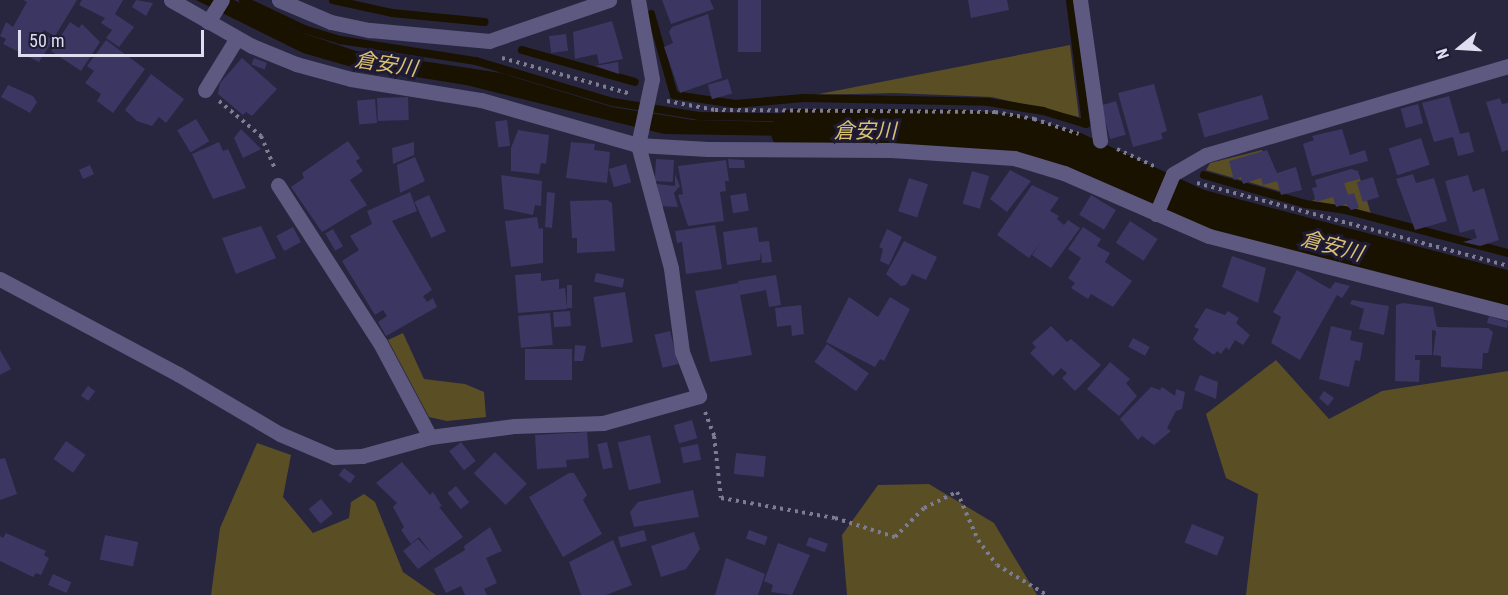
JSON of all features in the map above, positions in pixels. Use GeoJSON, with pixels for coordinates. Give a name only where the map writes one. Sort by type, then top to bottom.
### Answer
{"type":"FeatureCollection","features":[{"type":"Feature","properties":{"kind":"street"},"geometry":{"type":"LineString","coordinates":[[171,0],[211,18],[237,38],[323,72],[480,100],[638,140],[708,149],[891,150],[1014,158],[1064,173],[1158,210],[1209,236],[1508,313]]}},
{"type":"Feature","properties":{"kind":"street"},"geometry":{"type":"LineString","coordinates":[[211,18],[222,0]]}},
{"type":"Feature","properties":{"kind":"street"},"geometry":{"type":"LineString","coordinates":[[279,0],[331,22],[370,30],[489,41],[609,0]]}},
{"type":"Feature","properties":{"kind":"street"},"geometry":{"type":"LineString","coordinates":[[0,279],[178,374],[280,434],[334,457],[362,456],[430,437],[515,426],[603,423],[699,396],[682,352],[671,268],[638,140],[652,79],[638,0]]}},
{"type":"Feature","properties":{"kind":"street"},"geometry":{"type":"LineString","coordinates":[[1080,0],[1100,141]]}},
{"type":"Feature","properties":{"kind":"street"},"geometry":{"type":"LineString","coordinates":[[204,90],[237,38]]}},
{"type":"Feature","properties":{"kind":"street"},"geometry":{"type":"LineString","coordinates":[[1158,210],[1173,174],[1206,155],[1508,66]]}},
{"type":"Feature","properties":{"kind":"street"},"geometry":{"type":"LineString","coordinates":[[278,185],[380,343],[430,437]]}},
{"type":"Feature","properties":{"kind":"path"},"geometry":{"type":"LineString","coordinates":[[204,90],[261,136],[278,176],[278,185]]}},
{"type":"Feature","properties":{"kind":"path"},"geometry":{"type":"LineString","coordinates":[[699,396],[714,436],[721,498],[835,518],[895,537],[924,508],[957,492],[978,540],[997,565],[1047,595]]}},
{"type":"Feature","properties":{"kind":"shaded area"},"geometry":{"type":"Polygon","coordinates":[[[1070,45],[1079,117],[992,97],[894,93],[814,95],[1070,45]]]}},
{"type":"Feature","properties":{"kind":"shaded area"},"geometry":{"type":"Polygon","coordinates":[[[1262,150],[1283,192],[1206,170],[1210,163],[1262,150]]]}},
{"type":"Feature","properties":{"kind":"shaded area"},"geometry":{"type":"Polygon","coordinates":[[[1359,175],[1371,214],[1312,201],[1359,175]]]}},
{"type":"Feature","properties":{"kind":"shaded area"},"geometry":{"type":"Polygon","coordinates":[[[403,333],[424,379],[465,384],[484,392],[486,417],[447,421],[429,417],[388,340],[403,333]]]}},
{"type":"Feature","properties":{"kind":"shaded area"},"geometry":{"type":"Polygon","coordinates":[[[1276,360],[1329,419],[1382,391],[1508,371],[1508,595],[1246,595],[1258,494],[1226,478],[1206,414],[1276,360]]]}},
{"type":"Feature","properties":{"kind":"shaded area"},"geometry":{"type":"Polygon","coordinates":[[[257,443],[291,455],[283,497],[313,533],[349,518],[351,502],[364,494],[375,502],[403,572],[436,595],[211,595],[220,528],[257,443]]]}},
{"type":"Feature","properties":{"kind":"shaded area"},"geometry":{"type":"Polygon","coordinates":[[[929,484],[994,523],[1037,595],[847,595],[842,535],[878,485],[929,484]]]}},
{"type":"Feature","properties":{"kind":"water"},"geometry":{"type":"Polygon","coordinates":[[[196,0],[234,0],[303,33],[356,51],[501,73],[612,107],[693,120],[853,124],[853,137],[664,134],[466,85],[348,66],[303,53],[196,0]]]}},
{"type":"Feature","properties":{"kind":"building"},"geometry":{"type":"Polygon","coordinates":[[[23,0],[77,0],[55,36],[44,30],[42,33],[53,40],[39,62],[3,44],[6,39],[0,36],[6,22],[13,27],[27,2],[23,0]]]}},
{"type":"Feature","properties":{"kind":"building"},"geometry":{"type":"Polygon","coordinates":[[[82,0],[123,0],[115,14],[134,27],[119,47],[106,38],[112,30],[101,23],[105,18],[79,5],[82,0]]]}},
{"type":"Feature","properties":{"kind":"building"},"geometry":{"type":"Polygon","coordinates":[[[136,0],[153,3],[146,16],[132,7],[136,0]]]}},
{"type":"Feature","properties":{"kind":"building"},"geometry":{"type":"Polygon","coordinates":[[[662,0],[710,0],[714,9],[671,24],[662,0]]]}},
{"type":"Feature","properties":{"kind":"building"},"geometry":{"type":"Polygon","coordinates":[[[738,0],[761,0],[761,52],[738,52],[738,0]]]}},
{"type":"Feature","properties":{"kind":"building"},"geometry":{"type":"Polygon","coordinates":[[[968,0],[1007,0],[1009,10],[971,18],[968,0]]]}},
{"type":"Feature","properties":{"kind":"building"},"geometry":{"type":"Polygon","coordinates":[[[708,14],[722,78],[680,93],[664,47],[673,43],[669,32],[672,27],[708,14]]]}},
{"type":"Feature","properties":{"kind":"building"},"geometry":{"type":"Polygon","coordinates":[[[612,21],[623,59],[599,64],[597,54],[575,59],[573,32],[612,21]]]}},
{"type":"Feature","properties":{"kind":"building"},"geometry":{"type":"Polygon","coordinates":[[[70,22],[79,28],[82,24],[100,42],[81,71],[51,51],[70,22]]]}},
{"type":"Feature","properties":{"kind":"building"},"geometry":{"type":"Polygon","coordinates":[[[566,34],[568,51],[551,53],[549,36],[566,34]]]}},
{"type":"Feature","properties":{"kind":"building"},"geometry":{"type":"Polygon","coordinates":[[[106,40],[145,69],[113,113],[97,101],[101,94],[85,83],[94,71],[87,66],[106,40]]]}},
{"type":"Feature","properties":{"kind":"building"},"geometry":{"type":"Polygon","coordinates":[[[242,58],[277,89],[252,116],[246,112],[243,115],[218,94],[220,83],[242,58]]]}},
{"type":"Feature","properties":{"kind":"building"},"geometry":{"type":"Polygon","coordinates":[[[254,58],[267,63],[265,70],[251,65],[254,58]]]}},
{"type":"Feature","properties":{"kind":"building"},"geometry":{"type":"Polygon","coordinates":[[[618,62],[619,74],[595,66],[618,62]]]}},
{"type":"Feature","properties":{"kind":"building"},"geometry":{"type":"Polygon","coordinates":[[[151,74],[184,99],[166,123],[159,117],[152,126],[137,121],[125,110],[151,74]]]}},
{"type":"Feature","properties":{"kind":"building"},"geometry":{"type":"Polygon","coordinates":[[[728,79],[732,93],[712,99],[708,85],[728,79]]]}},
{"type":"Feature","properties":{"kind":"building"},"geometry":{"type":"Polygon","coordinates":[[[1154,84],[1167,131],[1161,133],[1163,139],[1133,147],[1118,93],[1154,84]]]}},
{"type":"Feature","properties":{"kind":"building"},"geometry":{"type":"Polygon","coordinates":[[[8,85],[33,96],[37,102],[30,113],[1,97],[8,85]]]}},
{"type":"Feature","properties":{"kind":"building"},"geometry":{"type":"Polygon","coordinates":[[[1262,95],[1269,119],[1204,137],[1198,113],[1262,95]]]}},
{"type":"Feature","properties":{"kind":"building"},"geometry":{"type":"Polygon","coordinates":[[[1449,96],[1460,134],[1469,132],[1474,152],[1458,156],[1453,137],[1434,142],[1422,103],[1449,96]]]}},
{"type":"Feature","properties":{"kind":"building"},"geometry":{"type":"Polygon","coordinates":[[[408,97],[409,120],[378,121],[377,98],[408,97]]]}},
{"type":"Feature","properties":{"kind":"building"},"geometry":{"type":"Polygon","coordinates":[[[1500,98],[1502,104],[1508,103],[1508,150],[1502,152],[1486,102],[1500,98]]]}},
{"type":"Feature","properties":{"kind":"building"},"geometry":{"type":"Polygon","coordinates":[[[375,99],[377,123],[359,124],[357,101],[375,99]]]}},
{"type":"Feature","properties":{"kind":"building"},"geometry":{"type":"Polygon","coordinates":[[[1116,101],[1126,135],[1110,139],[1101,105],[1116,101]]]}},
{"type":"Feature","properties":{"kind":"building"},"geometry":{"type":"Polygon","coordinates":[[[1418,104],[1423,123],[1406,128],[1401,109],[1418,104]]]}},
{"type":"Feature","properties":{"kind":"building"},"geometry":{"type":"Polygon","coordinates":[[[196,119],[209,141],[191,153],[177,130],[196,119]]]}},
{"type":"Feature","properties":{"kind":"building"},"geometry":{"type":"Polygon","coordinates":[[[507,120],[510,146],[498,147],[495,121],[507,120]]]}},
{"type":"Feature","properties":{"kind":"building"},"geometry":{"type":"Polygon","coordinates":[[[241,129],[261,149],[243,158],[234,138],[241,129]]]}},
{"type":"Feature","properties":{"kind":"building"},"geometry":{"type":"Polygon","coordinates":[[[1342,129],[1350,155],[1365,150],[1368,161],[1312,176],[1303,144],[1314,140],[1312,136],[1342,129]]]}},
{"type":"Feature","properties":{"kind":"building"},"geometry":{"type":"Polygon","coordinates":[[[518,130],[549,135],[546,164],[541,163],[539,174],[511,171],[511,148],[518,130]]]}},
{"type":"Feature","properties":{"kind":"building"},"geometry":{"type":"Polygon","coordinates":[[[1421,138],[1430,165],[1397,175],[1389,149],[1421,138]]]}},
{"type":"Feature","properties":{"kind":"building"},"geometry":{"type":"Polygon","coordinates":[[[348,141],[360,158],[356,161],[363,171],[350,180],[367,205],[322,232],[291,187],[304,178],[302,173],[348,141]]]}},
{"type":"Feature","properties":{"kind":"building"},"geometry":{"type":"Polygon","coordinates":[[[219,142],[223,151],[228,149],[246,188],[213,199],[192,154],[219,142]]]}},
{"type":"Feature","properties":{"kind":"building"},"geometry":{"type":"Polygon","coordinates":[[[414,142],[414,155],[393,164],[392,148],[414,142]]]}},
{"type":"Feature","properties":{"kind":"building"},"geometry":{"type":"Polygon","coordinates":[[[571,142],[595,144],[594,150],[610,152],[607,183],[566,178],[571,142]]]}},
{"type":"Feature","properties":{"kind":"building"},"geometry":{"type":"Polygon","coordinates":[[[1267,150],[1277,173],[1296,167],[1302,190],[1281,195],[1277,181],[1263,185],[1261,178],[1243,184],[1241,177],[1234,180],[1229,161],[1267,150]]]}},
{"type":"Feature","properties":{"kind":"building"},"geometry":{"type":"Polygon","coordinates":[[[415,157],[425,181],[400,193],[397,165],[415,157]]]}},
{"type":"Feature","properties":{"kind":"building"},"geometry":{"type":"Polygon","coordinates":[[[656,159],[674,160],[673,182],[655,181],[656,159]]]}},
{"type":"Feature","properties":{"kind":"building"},"geometry":{"type":"Polygon","coordinates":[[[728,159],[744,160],[745,168],[729,168],[728,159]]]}},
{"type":"Feature","properties":{"kind":"building"},"geometry":{"type":"Polygon","coordinates":[[[726,160],[729,181],[725,181],[726,191],[720,192],[724,221],[688,226],[678,195],[683,194],[678,166],[726,160]]]}},
{"type":"Feature","properties":{"kind":"building"},"geometry":{"type":"Polygon","coordinates":[[[626,164],[631,182],[614,187],[609,169],[626,164]]]}},
{"type":"Feature","properties":{"kind":"building"},"geometry":{"type":"Polygon","coordinates":[[[90,165],[94,174],[83,179],[79,170],[90,165]]]}},
{"type":"Feature","properties":{"kind":"building"},"geometry":{"type":"Polygon","coordinates":[[[1351,169],[1358,171],[1360,179],[1344,183],[1348,195],[1354,193],[1359,208],[1351,210],[1346,204],[1336,207],[1333,197],[1316,202],[1312,188],[1317,187],[1315,180],[1351,169]]]}},
{"type":"Feature","properties":{"kind":"building"},"geometry":{"type":"Polygon","coordinates":[[[1010,170],[1031,181],[1007,212],[990,199],[1010,170]]]}},
{"type":"Feature","properties":{"kind":"building"},"geometry":{"type":"Polygon","coordinates":[[[972,171],[989,176],[980,209],[963,204],[972,171]]]}},
{"type":"Feature","properties":{"kind":"building"},"geometry":{"type":"Polygon","coordinates":[[[675,174],[680,186],[674,193],[678,207],[658,206],[657,184],[675,186],[675,174]]]}},
{"type":"Feature","properties":{"kind":"building"},"geometry":{"type":"Polygon","coordinates":[[[1413,174],[1416,183],[1434,178],[1447,221],[1415,230],[1396,179],[1413,174]]]}},
{"type":"Feature","properties":{"kind":"building"},"geometry":{"type":"Polygon","coordinates":[[[501,175],[542,181],[541,206],[535,205],[533,215],[504,209],[501,175]]]}},
{"type":"Feature","properties":{"kind":"building"},"geometry":{"type":"Polygon","coordinates":[[[1468,175],[1473,192],[1484,188],[1499,240],[1480,246],[1463,242],[1477,238],[1474,229],[1460,233],[1445,181],[1468,175]]]}},
{"type":"Feature","properties":{"kind":"building"},"geometry":{"type":"Polygon","coordinates":[[[1373,177],[1379,197],[1363,202],[1357,182],[1373,177]]]}},
{"type":"Feature","properties":{"kind":"building"},"geometry":{"type":"Polygon","coordinates":[[[909,178],[928,184],[917,217],[898,211],[909,178]]]}},
{"type":"Feature","properties":{"kind":"building"},"geometry":{"type":"Polygon","coordinates":[[[1032,185],[1059,198],[1050,211],[1059,216],[1057,219],[1064,225],[1068,220],[1080,228],[1051,268],[1032,255],[1040,243],[1029,258],[997,235],[1032,185]]]}},
{"type":"Feature","properties":{"kind":"building"},"geometry":{"type":"Polygon","coordinates":[[[410,192],[417,211],[392,221],[432,290],[423,296],[427,302],[433,298],[437,307],[386,336],[378,322],[387,316],[383,310],[375,315],[342,261],[359,250],[350,236],[372,224],[367,211],[410,192]]]}},
{"type":"Feature","properties":{"kind":"building"},"geometry":{"type":"Polygon","coordinates":[[[547,192],[555,193],[552,228],[545,227],[547,192]]]}},
{"type":"Feature","properties":{"kind":"building"},"geometry":{"type":"Polygon","coordinates":[[[746,193],[749,211],[733,213],[730,196],[746,193]]]}},
{"type":"Feature","properties":{"kind":"building"},"geometry":{"type":"Polygon","coordinates":[[[429,195],[446,231],[431,238],[414,202],[429,195]]]}},
{"type":"Feature","properties":{"kind":"building"},"geometry":{"type":"Polygon","coordinates":[[[1091,195],[1116,210],[1104,230],[1079,215],[1091,195]]]}},
{"type":"Feature","properties":{"kind":"building"},"geometry":{"type":"Polygon","coordinates":[[[607,200],[612,203],[615,251],[577,253],[577,238],[572,238],[570,201],[607,200]]]}},
{"type":"Feature","properties":{"kind":"building"},"geometry":{"type":"Polygon","coordinates":[[[537,217],[539,229],[543,228],[543,263],[511,267],[505,221],[537,217]]]}},
{"type":"Feature","properties":{"kind":"building"},"geometry":{"type":"Polygon","coordinates":[[[1130,221],[1158,239],[1144,261],[1116,243],[1130,221]]]}},
{"type":"Feature","properties":{"kind":"building"},"geometry":{"type":"Polygon","coordinates":[[[715,225],[722,269],[686,274],[682,242],[677,243],[675,231],[715,225]]]}},
{"type":"Feature","properties":{"kind":"building"},"geometry":{"type":"Polygon","coordinates":[[[261,226],[276,258],[236,274],[222,238],[261,226]]]}},
{"type":"Feature","properties":{"kind":"building"},"geometry":{"type":"Polygon","coordinates":[[[293,227],[301,242],[284,251],[276,236],[293,227]]]}},
{"type":"Feature","properties":{"kind":"building"},"geometry":{"type":"Polygon","coordinates":[[[757,227],[759,242],[769,241],[772,262],[762,263],[761,252],[760,260],[727,265],[723,232],[757,227]]]}},
{"type":"Feature","properties":{"kind":"building"},"geometry":{"type":"Polygon","coordinates":[[[1083,227],[1101,239],[1097,246],[1110,253],[1105,262],[1132,281],[1113,307],[1091,294],[1088,299],[1071,288],[1075,283],[1068,278],[1081,258],[1068,249],[1083,227]]]}},
{"type":"Feature","properties":{"kind":"building"},"geometry":{"type":"Polygon","coordinates":[[[333,229],[343,246],[335,251],[325,234],[333,229]]]}},
{"type":"Feature","properties":{"kind":"building"},"geometry":{"type":"Polygon","coordinates":[[[887,229],[902,237],[889,265],[880,261],[883,249],[879,247],[887,229]]]}},
{"type":"Feature","properties":{"kind":"building"},"geometry":{"type":"Polygon","coordinates":[[[904,241],[937,257],[926,280],[912,274],[906,285],[901,286],[886,274],[904,241]]]}},
{"type":"Feature","properties":{"kind":"building"},"geometry":{"type":"Polygon","coordinates":[[[1232,256],[1266,268],[1258,303],[1222,287],[1232,256]]]}},
{"type":"Feature","properties":{"kind":"building"},"geometry":{"type":"Polygon","coordinates":[[[1297,270],[1330,289],[1335,282],[1350,286],[1342,298],[1337,295],[1300,360],[1271,343],[1281,317],[1273,312],[1297,270]]]}},
{"type":"Feature","properties":{"kind":"building"},"geometry":{"type":"Polygon","coordinates":[[[541,273],[541,281],[559,279],[559,289],[565,288],[567,309],[518,313],[515,275],[541,273]]]}},
{"type":"Feature","properties":{"kind":"building"},"geometry":{"type":"Polygon","coordinates":[[[596,273],[624,279],[622,288],[594,282],[596,273]]]}},
{"type":"Feature","properties":{"kind":"building"},"geometry":{"type":"Polygon","coordinates":[[[776,275],[781,305],[769,307],[766,290],[740,295],[752,355],[710,362],[695,291],[738,283],[740,291],[738,281],[776,275]]]}},
{"type":"Feature","properties":{"kind":"building"},"geometry":{"type":"Polygon","coordinates":[[[567,285],[572,285],[572,308],[567,308],[567,285]]]}},
{"type":"Feature","properties":{"kind":"building"},"geometry":{"type":"Polygon","coordinates":[[[625,292],[633,342],[601,347],[593,297],[625,292]]]}},
{"type":"Feature","properties":{"kind":"building"},"geometry":{"type":"Polygon","coordinates":[[[849,297],[878,317],[890,297],[910,309],[884,361],[880,359],[875,367],[826,342],[849,297]]]}},
{"type":"Feature","properties":{"kind":"building"},"geometry":{"type":"Polygon","coordinates":[[[1352,300],[1389,306],[1384,335],[1359,329],[1364,309],[1350,304],[1352,300]]]}},
{"type":"Feature","properties":{"kind":"building"},"geometry":{"type":"Polygon","coordinates":[[[1403,303],[1433,307],[1437,327],[1488,328],[1493,332],[1488,353],[1483,353],[1482,369],[1441,367],[1441,356],[1433,355],[1436,331],[1432,330],[1432,355],[1415,355],[1415,360],[1420,360],[1419,382],[1395,381],[1396,305],[1403,303]]]}},
{"type":"Feature","properties":{"kind":"building"},"geometry":{"type":"Polygon","coordinates":[[[801,305],[804,334],[792,336],[791,325],[777,327],[775,308],[801,305]]]}},
{"type":"Feature","properties":{"kind":"building"},"geometry":{"type":"Polygon","coordinates":[[[1206,308],[1225,315],[1228,311],[1239,318],[1236,323],[1250,335],[1243,345],[1235,340],[1229,350],[1226,347],[1221,354],[1217,351],[1214,355],[1193,339],[1199,329],[1194,327],[1206,308]]]}},
{"type":"Feature","properties":{"kind":"building"},"geometry":{"type":"Polygon","coordinates":[[[570,311],[571,326],[554,327],[553,312],[570,311]]]}},
{"type":"Feature","properties":{"kind":"building"},"geometry":{"type":"Polygon","coordinates":[[[550,313],[553,345],[521,348],[518,316],[550,313]]]}},
{"type":"Feature","properties":{"kind":"building"},"geometry":{"type":"Polygon","coordinates":[[[1489,316],[1508,322],[1507,328],[1487,323],[1489,316]]]}},
{"type":"Feature","properties":{"kind":"building"},"geometry":{"type":"Polygon","coordinates":[[[1051,326],[1067,342],[1071,339],[1101,365],[1075,391],[1062,378],[1067,373],[1061,368],[1053,376],[1030,353],[1036,347],[1032,343],[1051,326]]]}},
{"type":"Feature","properties":{"kind":"building"},"geometry":{"type":"Polygon","coordinates":[[[1331,326],[1352,331],[1350,340],[1363,343],[1360,361],[1355,360],[1349,387],[1319,379],[1331,326]]]}},
{"type":"Feature","properties":{"kind":"building"},"geometry":{"type":"Polygon","coordinates":[[[670,331],[678,364],[663,368],[654,335],[670,331]]]}},
{"type":"Feature","properties":{"kind":"building"},"geometry":{"type":"Polygon","coordinates":[[[1133,338],[1150,347],[1145,356],[1128,347],[1133,338]]]}},
{"type":"Feature","properties":{"kind":"building"},"geometry":{"type":"Polygon","coordinates":[[[827,344],[869,373],[856,391],[814,362],[827,344]]]}},
{"type":"Feature","properties":{"kind":"building"},"geometry":{"type":"Polygon","coordinates":[[[575,345],[586,346],[583,361],[574,361],[575,345]]]}},
{"type":"Feature","properties":{"kind":"building"},"geometry":{"type":"Polygon","coordinates":[[[525,349],[572,349],[572,380],[525,380],[525,349]]]}},
{"type":"Feature","properties":{"kind":"building"},"geometry":{"type":"Polygon","coordinates":[[[0,350],[11,369],[0,375],[0,350]]]}},
{"type":"Feature","properties":{"kind":"building"},"geometry":{"type":"Polygon","coordinates":[[[1110,362],[1130,379],[1126,383],[1137,396],[1119,416],[1087,389],[1110,362]]]}},
{"type":"Feature","properties":{"kind":"building"},"geometry":{"type":"Polygon","coordinates":[[[1200,375],[1218,382],[1216,399],[1194,390],[1200,375]]]}},
{"type":"Feature","properties":{"kind":"building"},"geometry":{"type":"Polygon","coordinates":[[[88,386],[95,391],[88,401],[81,396],[88,386]]]}},
{"type":"Feature","properties":{"kind":"building"},"geometry":{"type":"Polygon","coordinates":[[[1151,387],[1160,390],[1162,387],[1175,396],[1176,389],[1185,392],[1182,409],[1176,411],[1167,428],[1171,431],[1154,445],[1142,436],[1138,440],[1120,419],[1151,387]]]}},
{"type":"Feature","properties":{"kind":"building"},"geometry":{"type":"Polygon","coordinates":[[[1324,391],[1334,398],[1328,406],[1319,398],[1324,391]]]}},
{"type":"Feature","properties":{"kind":"building"},"geometry":{"type":"Polygon","coordinates":[[[692,420],[697,438],[679,444],[674,425],[692,420]]]}},
{"type":"Feature","properties":{"kind":"building"},"geometry":{"type":"Polygon","coordinates":[[[587,432],[589,458],[566,460],[567,467],[537,469],[535,435],[587,432]]]}},
{"type":"Feature","properties":{"kind":"building"},"geometry":{"type":"Polygon","coordinates":[[[650,435],[661,483],[629,490],[618,442],[650,435]]]}},
{"type":"Feature","properties":{"kind":"building"},"geometry":{"type":"Polygon","coordinates":[[[66,441],[86,455],[73,473],[53,459],[66,441]]]}},
{"type":"Feature","properties":{"kind":"building"},"geometry":{"type":"Polygon","coordinates":[[[461,442],[476,461],[464,470],[449,451],[461,442]]]}},
{"type":"Feature","properties":{"kind":"building"},"geometry":{"type":"Polygon","coordinates":[[[607,442],[613,467],[603,470],[597,444],[607,442]]]}},
{"type":"Feature","properties":{"kind":"building"},"geometry":{"type":"Polygon","coordinates":[[[698,444],[701,460],[683,463],[680,447],[698,444]]]}},
{"type":"Feature","properties":{"kind":"building"},"geometry":{"type":"Polygon","coordinates":[[[495,452],[527,484],[506,505],[474,473],[495,452]]]}},
{"type":"Feature","properties":{"kind":"building"},"geometry":{"type":"Polygon","coordinates":[[[736,453],[766,456],[764,477],[734,474],[736,453]]]}},
{"type":"Feature","properties":{"kind":"building"},"geometry":{"type":"Polygon","coordinates":[[[5,458],[17,494],[0,500],[0,459],[5,458]]]}},
{"type":"Feature","properties":{"kind":"building"},"geometry":{"type":"Polygon","coordinates":[[[402,462],[430,495],[433,492],[442,506],[439,507],[463,537],[418,569],[403,551],[418,539],[431,553],[419,537],[411,544],[401,530],[404,527],[393,507],[397,503],[376,483],[402,462]]]}},
{"type":"Feature","properties":{"kind":"building"},"geometry":{"type":"Polygon","coordinates":[[[344,468],[355,476],[350,484],[339,475],[344,468]]]}},
{"type":"Feature","properties":{"kind":"building"},"geometry":{"type":"Polygon","coordinates":[[[569,473],[574,473],[587,495],[583,500],[602,534],[563,557],[529,497],[569,473]]]}},
{"type":"Feature","properties":{"kind":"building"},"geometry":{"type":"Polygon","coordinates":[[[456,486],[469,502],[461,509],[447,493],[456,486]]]}},
{"type":"Feature","properties":{"kind":"building"},"geometry":{"type":"Polygon","coordinates":[[[693,490],[699,517],[634,527],[630,512],[638,502],[693,490]]]}},
{"type":"Feature","properties":{"kind":"building"},"geometry":{"type":"Polygon","coordinates":[[[321,499],[333,514],[321,524],[309,509],[321,499]]]}},
{"type":"Feature","properties":{"kind":"building"},"geometry":{"type":"Polygon","coordinates":[[[1192,524],[1224,537],[1217,556],[1185,543],[1192,524]]]}},
{"type":"Feature","properties":{"kind":"building"},"geometry":{"type":"Polygon","coordinates":[[[490,527],[502,551],[486,558],[497,583],[484,589],[487,595],[465,595],[461,586],[446,593],[434,569],[465,550],[464,546],[490,527]]]}},
{"type":"Feature","properties":{"kind":"building"},"geometry":{"type":"Polygon","coordinates":[[[644,530],[647,541],[621,548],[618,537],[644,530]]]}},
{"type":"Feature","properties":{"kind":"building"},"geometry":{"type":"Polygon","coordinates":[[[749,530],[768,537],[765,545],[746,538],[749,530]]]}},
{"type":"Feature","properties":{"kind":"building"},"geometry":{"type":"Polygon","coordinates":[[[694,532],[700,549],[686,569],[661,577],[651,546],[694,532]]]}},
{"type":"Feature","properties":{"kind":"building"},"geometry":{"type":"Polygon","coordinates":[[[6,533],[46,551],[44,555],[49,558],[41,575],[36,573],[33,577],[0,561],[0,536],[3,538],[6,533]]]}},
{"type":"Feature","properties":{"kind":"building"},"geometry":{"type":"Polygon","coordinates":[[[105,535],[138,542],[133,567],[100,559],[105,535]]]}},
{"type":"Feature","properties":{"kind":"building"},"geometry":{"type":"Polygon","coordinates":[[[809,537],[828,544],[825,552],[806,545],[809,537]]]}},
{"type":"Feature","properties":{"kind":"building"},"geometry":{"type":"Polygon","coordinates":[[[613,540],[632,585],[606,595],[581,595],[569,562],[613,540]]]}},
{"type":"Feature","properties":{"kind":"building"},"geometry":{"type":"Polygon","coordinates":[[[778,543],[810,555],[792,595],[771,592],[773,585],[764,581],[778,543]]]}},
{"type":"Feature","properties":{"kind":"building"},"geometry":{"type":"Polygon","coordinates":[[[726,558],[765,574],[758,595],[715,595],[726,558]]]}},
{"type":"Feature","properties":{"kind":"building"},"geometry":{"type":"Polygon","coordinates":[[[53,574],[71,582],[66,593],[48,585],[53,574]]]}},
{"type":"Feature","properties":{"kind":"waterway"},"geometry":{"type":"LineString","coordinates":[[243,0],[304,29],[340,40],[476,61],[613,102],[699,116],[981,120],[1041,130],[1211,201],[1508,277]]}},
{"type":"Feature","properties":{"kind":"waterway"},"geometry":{"type":"LineString","coordinates":[[333,0],[392,13],[485,22]]}},
{"type":"Feature","properties":{"kind":"waterway"},"geometry":{"type":"LineString","coordinates":[[651,14],[674,95],[735,104],[804,98],[988,102],[1043,111],[1086,124],[1070,0]]}},
{"type":"Feature","properties":{"kind":"waterway"},"geometry":{"type":"LineString","coordinates":[[522,50],[635,82]]}},
{"type":"Feature","properties":{"kind":"waterway","name":"倉安川"},"geometry":{"type":"LineString","coordinates":[[793,131],[951,131],[1014,137],[1073,154],[1197,211],[1508,293]]}},
{"type":"Feature","properties":{"kind":"waterway"},"geometry":{"type":"LineString","coordinates":[[1204,175],[1305,204],[1345,210],[1508,253]]}}]}
